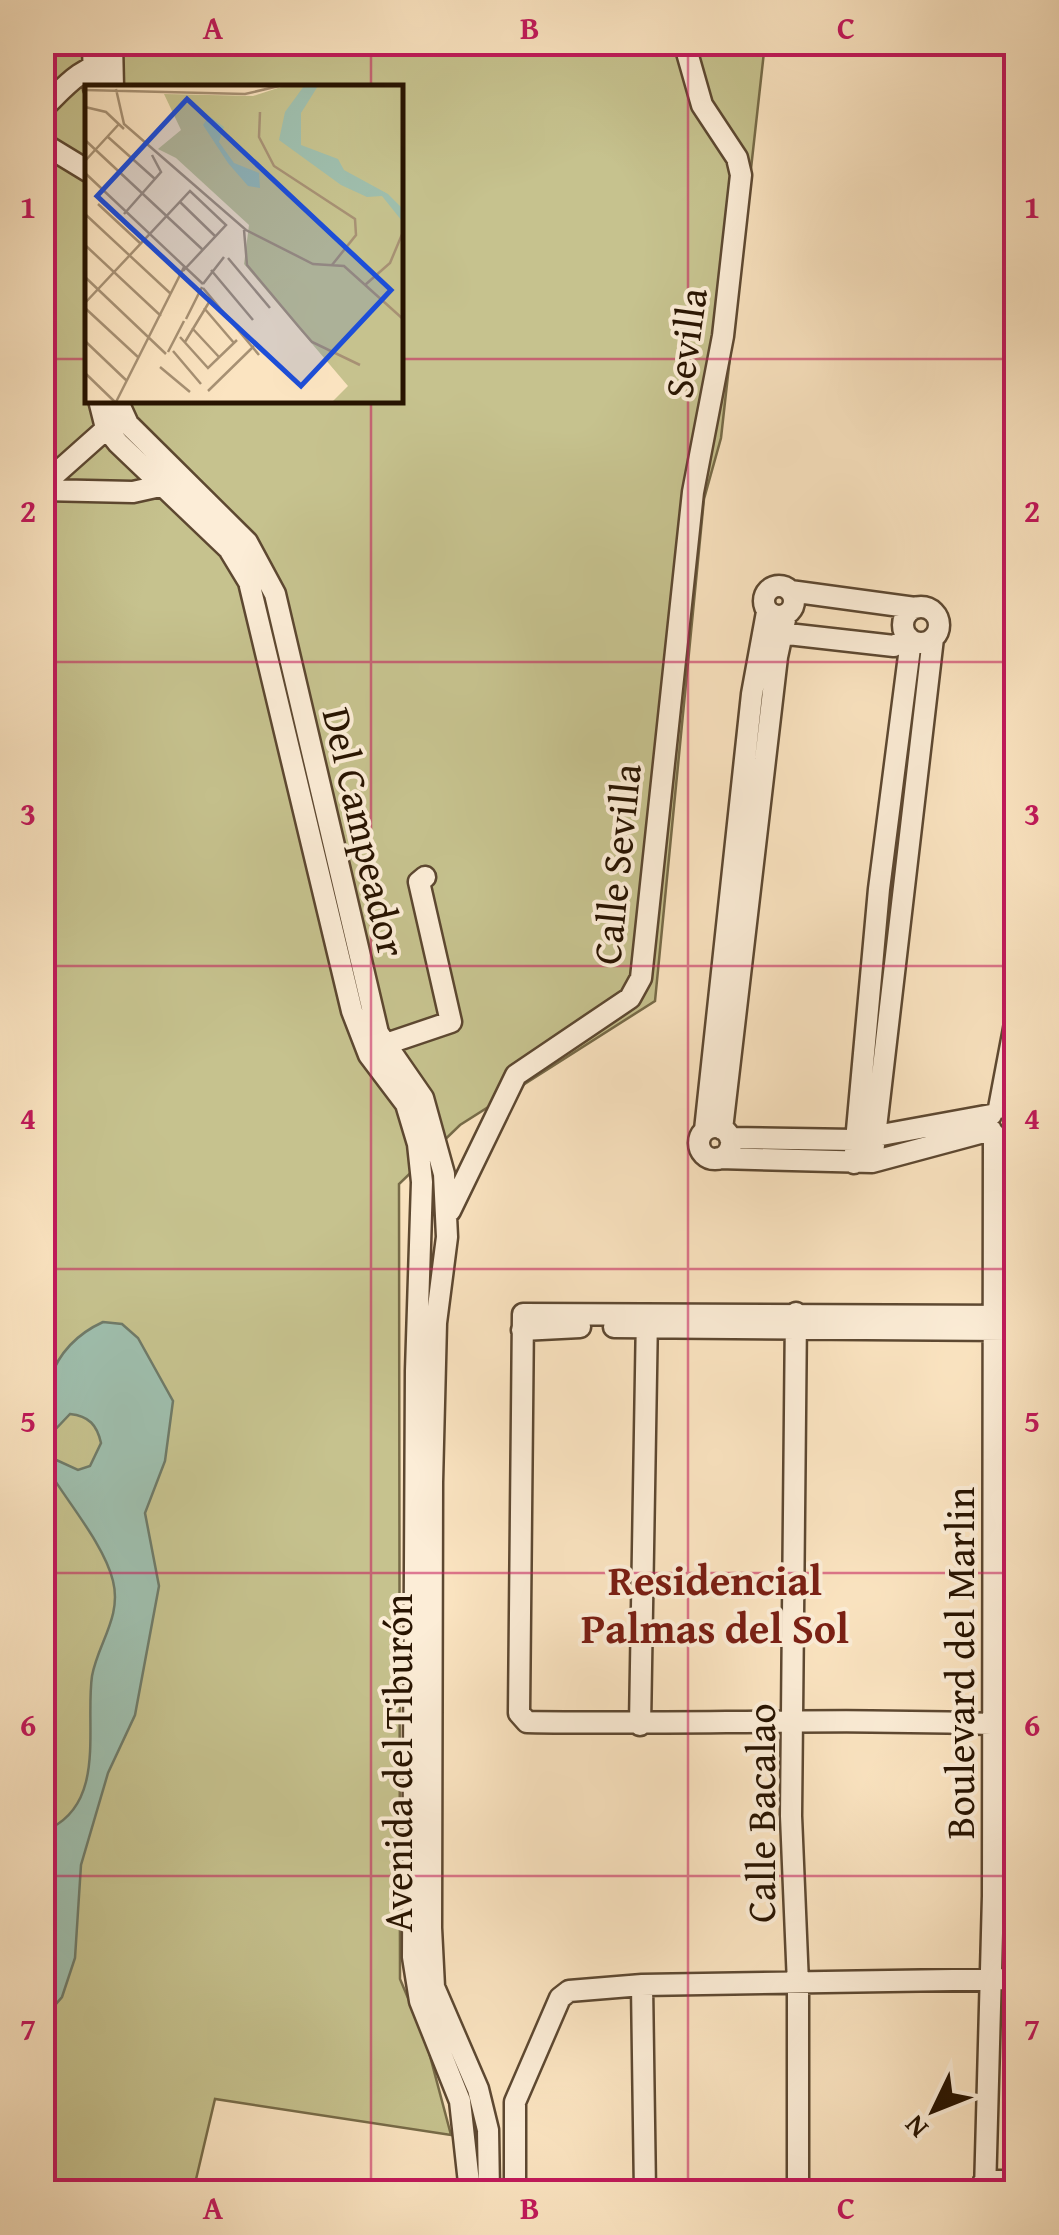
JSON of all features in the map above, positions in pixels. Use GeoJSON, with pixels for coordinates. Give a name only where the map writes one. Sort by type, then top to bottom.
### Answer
{"type":"FeatureCollection","features":[{"type":"Feature","properties":{"kind":"street","name":"Sevilla"},"geometry":{"type":"LineString","coordinates":[[676,663],[693,492],[724,336],[741,175],[737,158],[702,105],[684,42]]}},
{"type":"Feature","properties":{"kind":"street"},"geometry":{"type":"LineString","coordinates":[[95,85],[103,53]]}},
{"type":"Feature","properties":{"kind":"street"},"geometry":{"type":"LineString","coordinates":[[103,53],[111,85]]}},
{"type":"Feature","properties":{"kind":"street"},"geometry":{"type":"LineString","coordinates":[[42,109],[103,53]]}},
{"type":"Feature","properties":{"kind":"street"},"geometry":{"type":"LineString","coordinates":[[42,143],[85,168]]}},
{"type":"Feature","properties":{"kind":"street"},"geometry":{"type":"LineString","coordinates":[[42,488],[115,415]]}},
{"type":"Feature","properties":{"kind":"street","name":"Del Campeador"},"geometry":{"type":"LineString","coordinates":[[115,415],[170,483],[256,553],[275,594],[278,660],[334,898],[361,1039],[406,1104],[418,1144],[427,1323]]}},
{"type":"Feature","properties":{"kind":"street"},"geometry":{"type":"LineString","coordinates":[[42,488],[170,483]]}},
{"type":"Feature","properties":{"kind":"street"},"geometry":{"type":"LineString","coordinates":[[719,1158],[728,1150],[719,1132],[774,623],[794,604],[790,590],[916,608],[936,616],[902,892],[864,1140]]}},
{"type":"Feature","properties":{"kind":"street"},"geometry":{"type":"LineString","coordinates":[[863,1163],[879,889],[910,639],[903,625],[916,608]]}},
{"type":"Feature","properties":{"kind":"street"},"geometry":{"type":"LineString","coordinates":[[774,623],[894,646],[910,639],[933,638]]}},
{"type":"Feature","properties":{"kind":"street","name":"Calle Sevilla"},"geometry":{"type":"LineString","coordinates":[[453,1175],[516,1075],[637,988],[676,663]]}},
{"type":"Feature","properties":{"kind":"street"},"geometry":{"type":"LineString","coordinates":[[383,1045],[451,1022],[419,882],[425,877]]}},
{"type":"Feature","properties":{"kind":"street"},"geometry":{"type":"LineString","coordinates":[[879,889],[902,892]]}},
{"type":"Feature","properties":{"kind":"street","name":"Del Campeador"},"geometry":{"type":"LineString","coordinates":[[334,898],[383,1045],[423,1098],[453,1175],[427,1323]]}},
{"type":"Feature","properties":{"kind":"street","name":"Boulevard del Marlin"},"geometry":{"type":"LineString","coordinates":[[1016,1021],[1003,1124],[1008,1322],[1007,1724],[1016,1945]]}},
{"type":"Feature","properties":{"kind":"street"},"geometry":{"type":"LineString","coordinates":[[1003,1124],[863,1163],[719,1158],[707,1156],[699,1147],[719,1132],[864,1140],[1003,1124]]}},
{"type":"Feature","properties":{"kind":"street"},"geometry":{"type":"LineString","coordinates":[[422,1182],[453,1175]]}},
{"type":"Feature","properties":{"kind":"street"},"geometry":{"type":"LineString","coordinates":[[424,1223],[440,1225],[447,1221]]}},
{"type":"Feature","properties":{"kind":"street"},"geometry":{"type":"LineString","coordinates":[[640,1725],[647,1320]]}},
{"type":"Feature","properties":{"kind":"street","name":"Calle Bacalao"},"geometry":{"type":"LineString","coordinates":[[796,1321],[795,1722],[791,1816],[798,1984],[798,2192]]}},
{"type":"Feature","properties":{"kind":"street"},"geometry":{"type":"LineString","coordinates":[[1007,1724],[640,1725],[526,1722],[520,1713],[522,1322],[1008,1322]]}},
{"type":"Feature","properties":{"kind":"street","name":"Avenida del Tiburón"},"geometry":{"type":"LineString","coordinates":[[427,1323],[422,1857],[416,1983],[460,2100],[470,2192]]}},
{"type":"Feature","properties":{"kind":"street","name":"Boulevard del Marlin"},"geometry":{"type":"LineString","coordinates":[[985,2187],[991,1980],[1007,1724]]}},
{"type":"Feature","properties":{"kind":"street","name":"Avenida del Tiburón"},"geometry":{"type":"LineString","coordinates":[[422,1857],[434,1986],[478,2089],[488,2130],[489,2192]]}},
{"type":"Feature","properties":{"kind":"street"},"geometry":{"type":"LineString","coordinates":[[514,2192],[514,2102],[552,2016],[569,1991],[642,1985],[1016,1979]]}},
{"type":"Feature","properties":{"kind":"street"},"geometry":{"type":"LineString","coordinates":[[642,1985],[646,2192]]}},
{"type":"Feature","properties":{"kind":"street"},"geometry":{"type":"LineString","coordinates":[[985,2187],[1016,2181]]}},
{"type":"Feature","properties":{"kind":"shaded area"},"geometry":{"type":"Polygon","coordinates":[[[42,43],[765,43],[721,438],[704,499],[655,1001],[460,1125],[399,1184],[400,1979],[426,2041],[451,2135],[215,2099],[193,2192],[43,2192],[42,43]]]}},
{"type":"Feature","properties":{"kind":"shaded area"},"geometry":{"type":"Polygon","coordinates":[[[103,1322],[122,1324],[138,1338],[173,1401],[165,1461],[145,1513],[159,1586],[135,1715],[108,1773],[81,1865],[75,1958],[62,1997],[43,2019],[43,1826],[51,1828],[68,1815],[80,1799],[86,1781],[92,1676],[112,1618],[115,1594],[101,1551],[44,1463],[52,1458],[78,1470],[90,1466],[101,1443],[97,1431],[87,1419],[70,1414],[52,1433],[50,1456],[43,1459],[42,1417],[58,1362],[69,1346],[103,1322]]]}},
{"type":"Feature","properties":{"kind":"district","name":"Residencial Palmas del Sol"},"geometry":{"type":"Point","coordinates":[715,1603]}}]}
